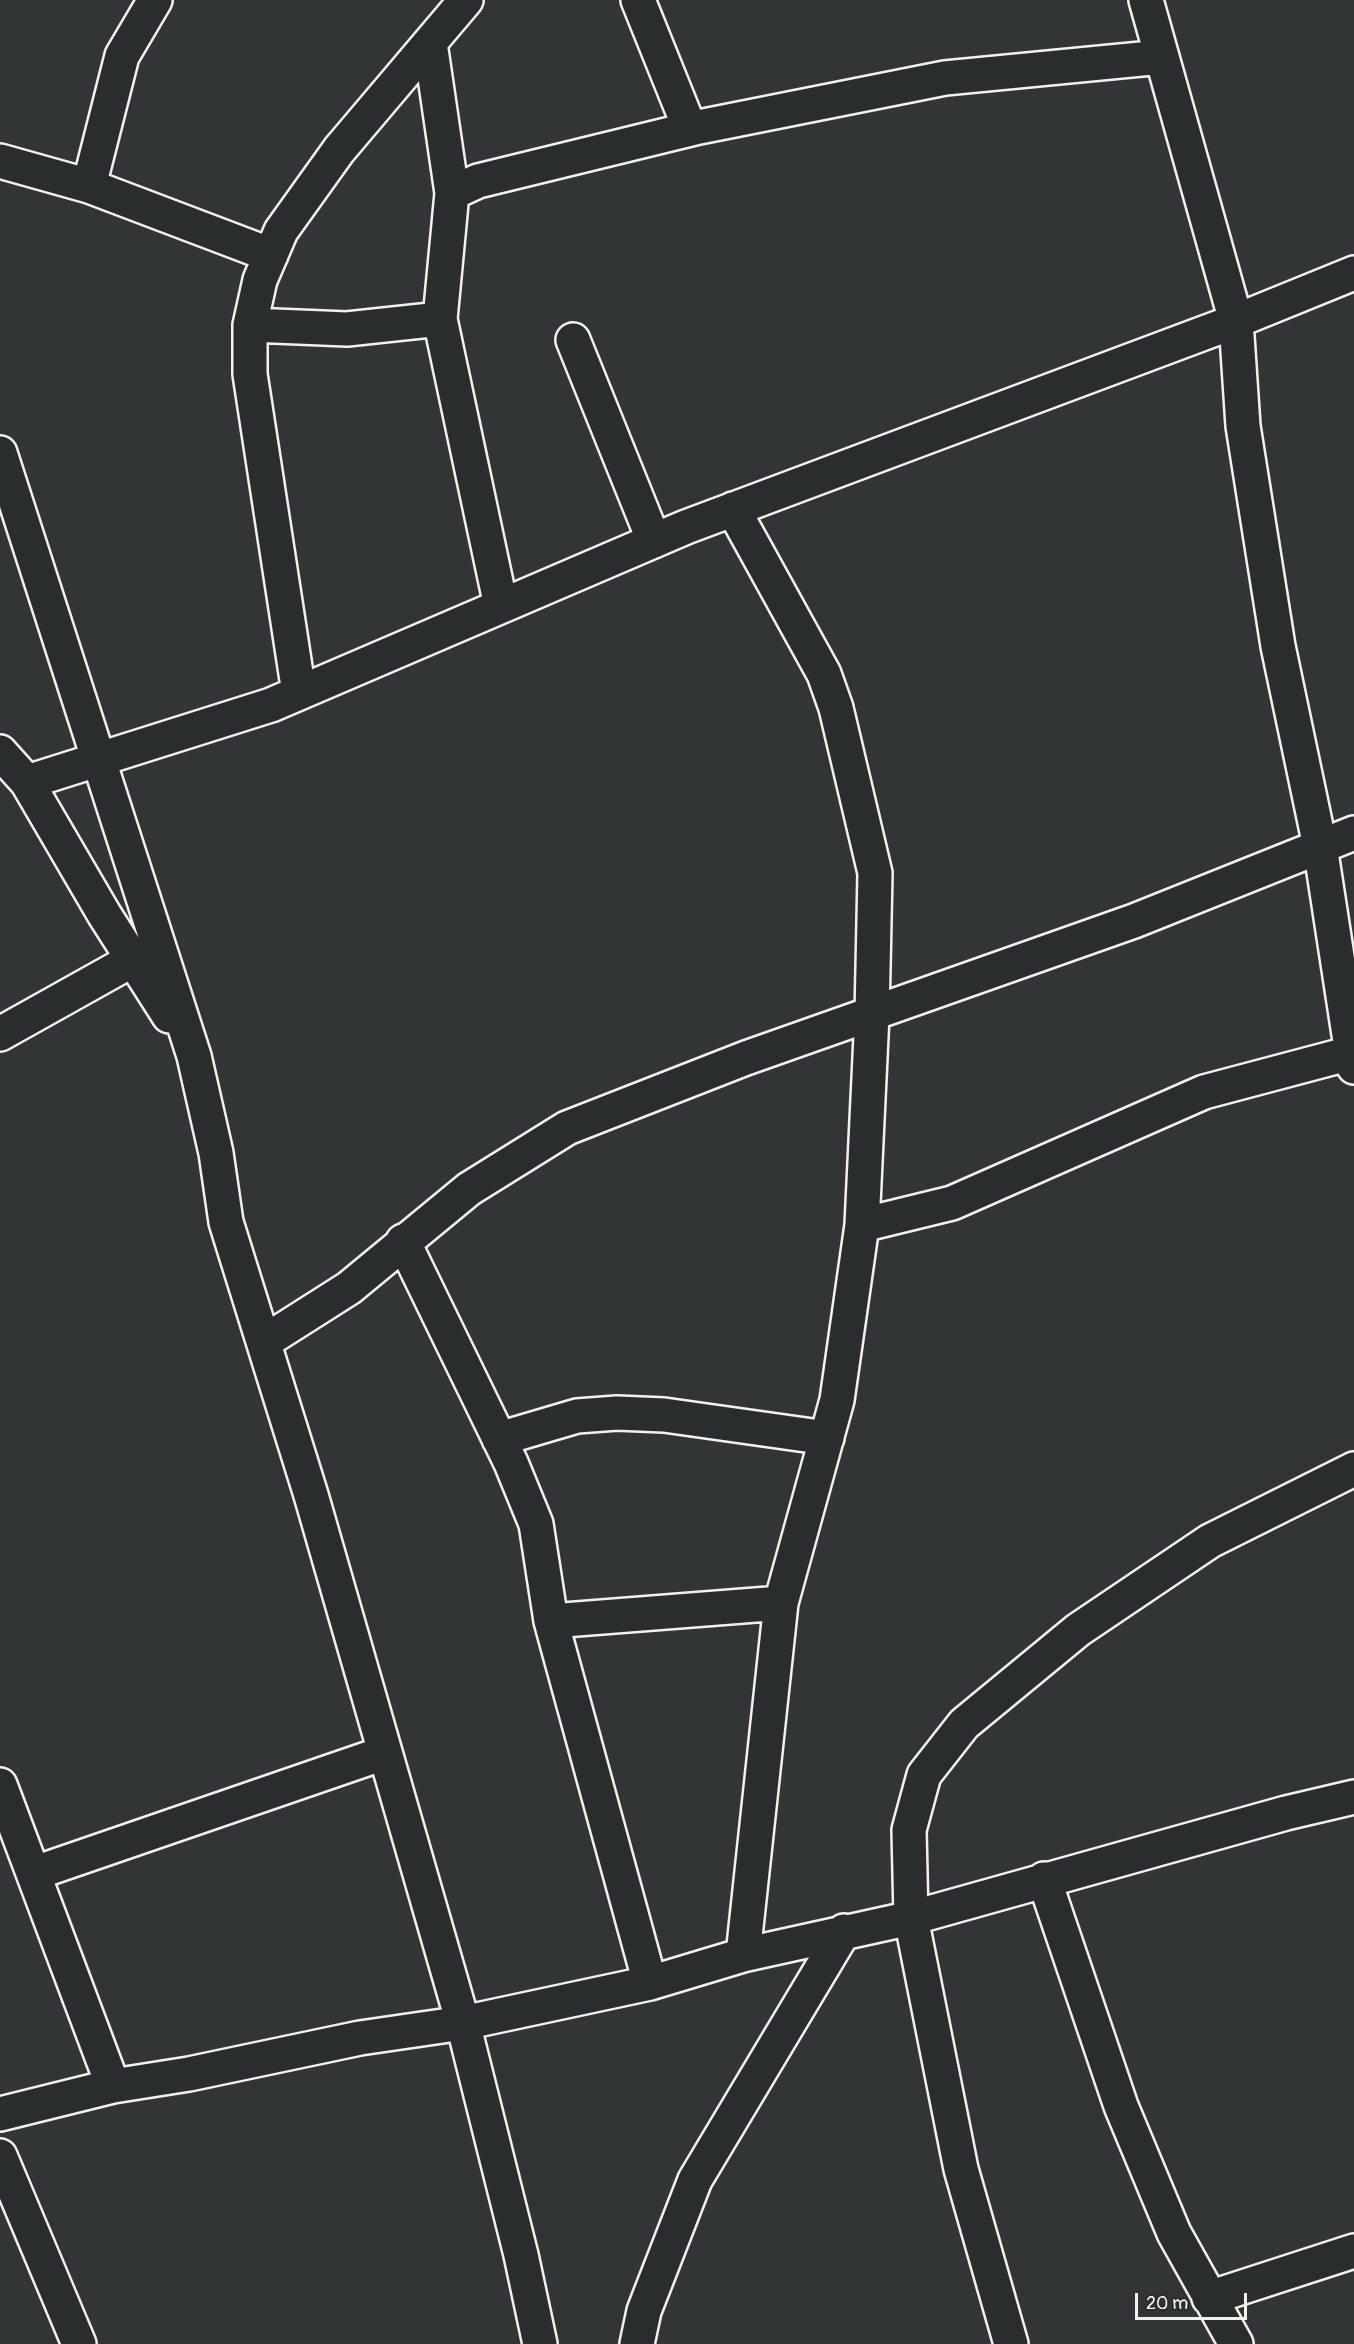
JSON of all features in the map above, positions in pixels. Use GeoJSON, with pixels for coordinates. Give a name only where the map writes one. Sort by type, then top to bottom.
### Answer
{"type":"FeatureCollection","features":[{"type":"Feature","properties":{"kind":"street"},"geometry":{"type":"LineString","coordinates":[[88,186],[123,56],[155,0]]}},
{"type":"Feature","properties":{"kind":"street"},"geometry":{"type":"LineString","coordinates":[[299,693],[250,374],[250,325],[261,280],[281,231],[339,150],[466,0]]}},
{"type":"Feature","properties":{"kind":"street"},"geometry":{"type":"LineString","coordinates":[[638,0],[690,129]]}},
{"type":"Feature","properties":{"kind":"street"},"geometry":{"type":"LineString","coordinates":[[862,1225],[952,1203],[1204,1092],[1352,1060],[1320,846],[1278,646],[1243,426],[1236,321],[1146,0]]}},
{"type":"Feature","properties":{"kind":"street"},"geometry":{"type":"LineString","coordinates":[[430,44],[452,193],[440,319],[501,606]]}},
{"type":"Feature","properties":{"kind":"street"},"geometry":{"type":"LineString","coordinates":[[452,193],[478,181],[690,129],[945,78],[1162,57]]}},
{"type":"Feature","properties":{"kind":"street"},"geometry":{"type":"LineString","coordinates":[[0,161],[88,186],[271,255]]}},
{"type":"Feature","properties":{"kind":"street"},"geometry":{"type":"LineString","coordinates":[[27,782],[271,705],[733,509],[1236,321],[1354,273]]}},
{"type":"Feature","properties":{"kind":"street"},"geometry":{"type":"LineString","coordinates":[[250,325],[347,329],[440,319]]}},
{"type":"Feature","properties":{"kind":"street"},"geometry":{"type":"LineString","coordinates":[[573,340],[654,541]]}},
{"type":"Feature","properties":{"kind":"street"},"geometry":{"type":"LineString","coordinates":[[0,453],[99,759],[146,953]]}},
{"type":"Feature","properties":{"kind":"street"},"geometry":{"type":"LineString","coordinates":[[733,509],[824,674],[836,708],[875,873],[872,1015],[862,1225],[837,1400],[781,1603],[743,1955]]}},
{"type":"Feature","properties":{"kind":"street"},"geometry":{"type":"LineString","coordinates":[[0,752],[27,782],[146,953],[194,1056],[216,1153],[226,1221],[311,1495],[463,2023],[521,2255],[540,2344]]}},
{"type":"Feature","properties":{"kind":"street"},"geometry":{"type":"LineString","coordinates":[[264,1342],[349,1288],[403,1241],[469,1189],[567,1128],[746,1058],[1134,921],[1354,833]]}},
{"type":"Feature","properties":{"kind":"street"},"geometry":{"type":"LineString","coordinates":[[0,1034],[146,953]]}},
{"type":"Feature","properties":{"kind":"street"},"geometry":{"type":"LineString","coordinates":[[403,1241],[499,1439],[536,1524],[551,1621],[650,1983]]}},
{"type":"Feature","properties":{"kind":"street"},"geometry":{"type":"LineString","coordinates":[[499,1439],[577,1416],[617,1413],[664,1415],[827,1438]]}},
{"type":"Feature","properties":{"kind":"street"},"geometry":{"type":"LineString","coordinates":[[1011,2344],[961,2169],[911,1918],[909,1830],[924,1775],[964,1724],[1078,1630],[1210,1541],[1354,1469]]}},
{"type":"Feature","properties":{"kind":"street"},"geometry":{"type":"LineString","coordinates":[[551,1621],[781,1603]]}},
{"type":"Feature","properties":{"kind":"street"},"geometry":{"type":"LineString","coordinates":[[35,1873],[384,1753]]}},
{"type":"Feature","properties":{"kind":"street"},"geometry":{"type":"LineString","coordinates":[[0,1785],[35,1873],[113,2086]]}},
{"type":"Feature","properties":{"kind":"street"},"geometry":{"type":"LineString","coordinates":[[0,2114],[113,2086],[189,2074],[360,2038],[463,2023],[650,1983],[743,1955],[911,1918],[1044,1879],[1286,1813],[1354,1797]]}},
{"type":"Feature","properties":{"kind":"street"},"geometry":{"type":"LineString","coordinates":[[1044,1879],[1122,2106],[1174,2233],[1236,2344]]}},
{"type":"Feature","properties":{"kind":"street"},"geometry":{"type":"LineString","coordinates":[[637,2344],[644,2311],[695,2180],[844,1931]]}},
{"type":"Feature","properties":{"kind":"street"},"geometry":{"type":"LineString","coordinates":[[0,2156],[79,2344]]}},
{"type":"Feature","properties":{"kind":"street"},"geometry":{"type":"LineString","coordinates":[[1209,2298],[1354,2251]]}}]}
